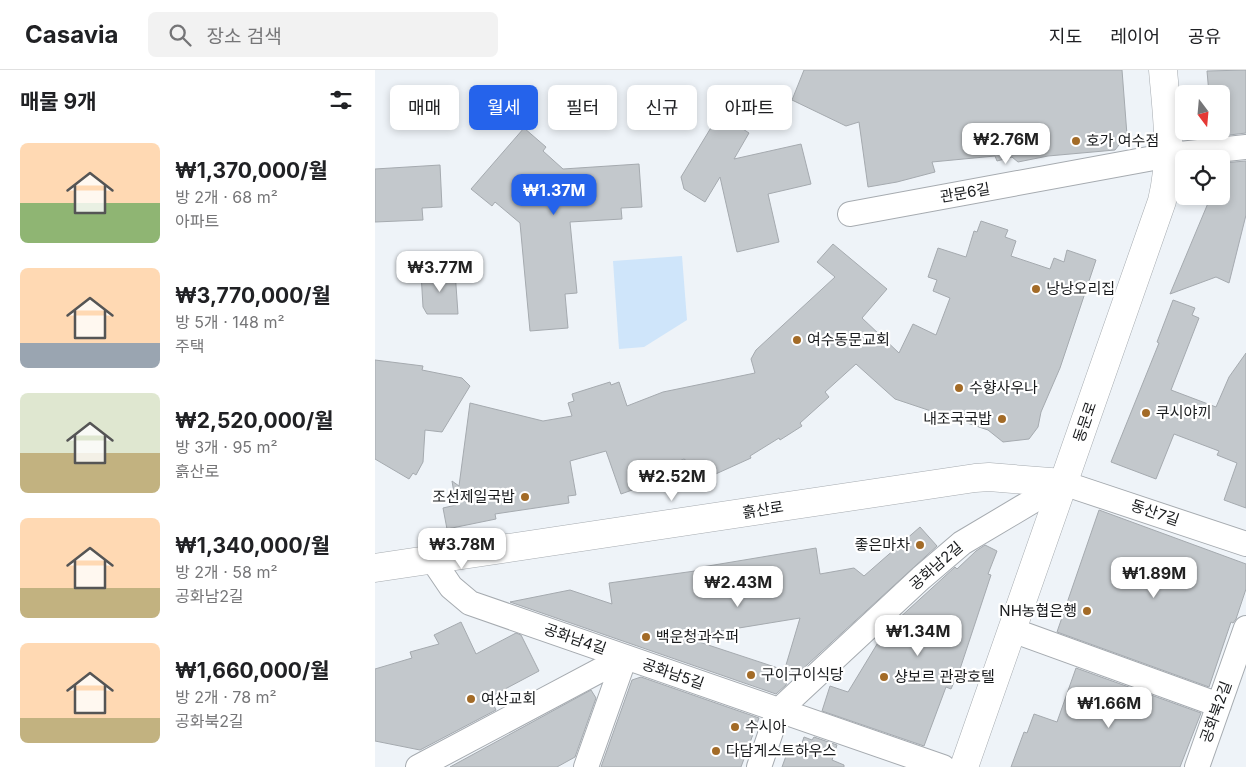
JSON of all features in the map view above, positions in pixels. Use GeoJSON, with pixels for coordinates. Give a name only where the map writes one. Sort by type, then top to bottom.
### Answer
{"type":"FeatureCollection","features":[{"type":"Feature","properties":{"kind":"street","name":"동문로"},"geometry":{"type":"LineString","coordinates":[[964,767],[1156,220],[1167,179],[1170,155],[1163,70]]}},
{"type":"Feature","properties":{"kind":"street","name":"관문6길"},"geometry":{"type":"LineString","coordinates":[[850,214],[1170,155],[1246,147]]}},
{"type":"Feature","properties":{"kind":"street","name":"흙산로"},"geometry":{"type":"LineString","coordinates":[[375,568],[975,478],[989,477],[1063,482]]}},
{"type":"Feature","properties":{"kind":"street","name":"동산7길"},"geometry":{"type":"LineString","coordinates":[[1063,482],[1246,544]]}},
{"type":"Feature","properties":{"kind":"street","name":"공화남2길"},"geometry":{"type":"LineString","coordinates":[[759,767],[778,711],[947,555],[962,543],[1063,482]]}},
{"type":"Feature","properties":{"kind":"street","name":"공화남4길"},"geometry":{"type":"LineString","coordinates":[[432,559],[451,587],[470,603],[625,657],[586,767]]}},
{"type":"Feature","properties":{"kind":"street","name":"공화북2길"},"geometry":{"type":"LineString","coordinates":[[1197,767],[1246,628]]}},
{"type":"Feature","properties":{"kind":"street"},"geometry":{"type":"LineString","coordinates":[[1012,630],[1219,705]]}},
{"type":"Feature","properties":{"kind":"street","name":"공화남5길"},"geometry":{"type":"LineString","coordinates":[[418,767],[625,657],[943,767]]}},
{"type":"Feature","properties":{"kind":"shaded area"},"geometry":{"type":"Polygon","coordinates":[[[682,256],[687,320],[644,347],[619,349],[613,261],[682,256]]]}},
{"type":"Feature","properties":{"kind":"building"},"geometry":{"type":"Polygon","coordinates":[[[804,70],[1122,70],[1127,135],[1115,150],[1048,156],[1018,162],[1012,157],[997,161],[995,156],[932,162],[935,172],[868,187],[859,122],[846,126],[792,100],[804,70]]]}},
{"type":"Feature","properties":{"kind":"building"},"geometry":{"type":"Polygon","coordinates":[[[1246,70],[1246,133],[1230,135],[1230,85],[1208,85],[1207,71],[1246,70]]]}},
{"type":"Feature","properties":{"kind":"building"},"geometry":{"type":"Polygon","coordinates":[[[522,130],[526,130],[546,147],[543,151],[563,169],[639,164],[642,207],[621,208],[622,219],[570,222],[577,293],[565,294],[568,328],[530,331],[520,223],[495,202],[492,206],[471,189],[522,130]]]}},
{"type":"Feature","properties":{"kind":"building"},"geometry":{"type":"Polygon","coordinates":[[[710,130],[744,130],[749,133],[734,159],[801,144],[811,184],[768,194],[779,242],[737,252],[720,177],[705,202],[684,189],[681,177],[710,130]]]}},
{"type":"Feature","properties":{"kind":"building"},"geometry":{"type":"Polygon","coordinates":[[[1246,161],[1246,215],[1229,283],[1216,277],[1170,294],[1207,205],[1230,205],[1230,162],[1246,161]]]}},
{"type":"Feature","properties":{"kind":"building"},"geometry":{"type":"Polygon","coordinates":[[[440,165],[442,207],[422,208],[423,220],[375,222],[375,169],[440,165]]]}},
{"type":"Feature","properties":{"kind":"building"},"geometry":{"type":"Polygon","coordinates":[[[981,221],[1008,230],[1005,237],[1016,241],[1011,256],[1050,269],[1054,258],[1064,262],[1067,250],[1096,260],[1060,368],[1041,412],[1038,427],[1029,439],[1003,442],[988,430],[895,399],[856,364],[825,392],[829,397],[800,423],[802,426],[750,456],[751,458],[709,477],[684,459],[647,476],[649,484],[621,494],[606,451],[570,461],[576,495],[568,496],[569,503],[495,514],[496,519],[447,529],[443,508],[456,505],[452,481],[459,486],[470,403],[543,421],[572,416],[568,403],[574,401],[572,394],[610,382],[611,385],[619,382],[627,406],[663,392],[755,373],[751,359],[756,350],[835,277],[817,262],[833,244],[887,289],[862,318],[899,353],[913,324],[936,335],[950,298],[933,291],[937,280],[928,277],[938,248],[966,257],[974,231],[977,232],[981,221]]]}},
{"type":"Feature","properties":{"kind":"building"},"geometry":{"type":"Polygon","coordinates":[[[455,271],[458,314],[427,314],[423,307],[421,273],[455,271]]]}},
{"type":"Feature","properties":{"kind":"building"},"geometry":{"type":"Polygon","coordinates":[[[1173,300],[1195,308],[1192,315],[1199,318],[1171,390],[1216,407],[1229,377],[1246,353],[1246,508],[1224,500],[1237,463],[1217,455],[1219,451],[1174,434],[1156,479],[1111,462],[1159,343],[1157,342],[1173,300]]]}},
{"type":"Feature","properties":{"kind":"building"},"geometry":{"type":"Polygon","coordinates":[[[375,360],[423,366],[422,370],[462,378],[470,386],[442,432],[425,430],[423,462],[416,475],[413,473],[409,479],[375,459],[375,360]]]}},
{"type":"Feature","properties":{"kind":"building"},"geometry":{"type":"Polygon","coordinates":[[[1099,510],[1246,564],[1246,589],[1236,619],[1233,623],[1231,622],[1209,687],[1057,632],[1099,510]]]}},
{"type":"Feature","properties":{"kind":"building"},"geometry":{"type":"Polygon","coordinates":[[[920,527],[937,546],[796,675],[786,665],[800,618],[684,637],[790,672],[786,685],[776,694],[510,602],[570,590],[612,604],[609,583],[702,570],[702,567],[816,548],[820,574],[854,568],[864,576],[920,527]]]}},
{"type":"Feature","properties":{"kind":"building"},"geometry":{"type":"Polygon","coordinates":[[[985,545],[997,551],[988,574],[991,575],[961,666],[951,689],[946,687],[924,746],[822,711],[830,686],[848,692],[885,631],[955,567],[957,569],[985,545]]]}},
{"type":"Feature","properties":{"kind":"building"},"geometry":{"type":"Polygon","coordinates":[[[461,622],[476,654],[516,633],[521,635],[539,671],[490,697],[496,710],[420,750],[375,741],[375,669],[412,658],[410,652],[439,644],[434,635],[461,622]]]}},
{"type":"Feature","properties":{"kind":"building"},"geometry":{"type":"Polygon","coordinates":[[[1076,668],[1201,713],[1180,767],[1011,767],[1024,732],[1027,733],[1034,714],[1057,722],[1076,668]]]}},
{"type":"Feature","properties":{"kind":"building"},"geometry":{"type":"Polygon","coordinates":[[[641,677],[759,718],[741,767],[601,767],[632,680],[641,677]]]}},
{"type":"Feature","properties":{"kind":"building"},"geometry":{"type":"Polygon","coordinates":[[[591,690],[596,698],[575,757],[557,767],[450,767],[591,690]]]}},
{"type":"Feature","properties":{"kind":"building"},"geometry":{"type":"Polygon","coordinates":[[[804,737],[812,740],[814,737],[837,745],[832,760],[844,765],[844,767],[782,767],[790,745],[800,749],[804,737]]]}},
{"type":"Feature","properties":{"kind":"place","name":"호가 여수점"},"geometry":{"type":"Point","coordinates":[1076,141]}},
{"type":"Feature","properties":{"kind":"place","name":"낭낭오리집"},"geometry":{"type":"Point","coordinates":[1036,289]}},
{"type":"Feature","properties":{"kind":"place","name":"여수동문교회"},"geometry":{"type":"Point","coordinates":[797,340]}},
{"type":"Feature","properties":{"kind":"place","name":"수향사우나"},"geometry":{"type":"Point","coordinates":[959,388]}},
{"type":"Feature","properties":{"kind":"place","name":"쿠시야끼"},"geometry":{"type":"Point","coordinates":[1146,413]}},
{"type":"Feature","properties":{"kind":"place","name":"내조국국밥"},"geometry":{"type":"Point","coordinates":[1002,419]}},
{"type":"Feature","properties":{"kind":"place","name":"조선제일국밥"},"geometry":{"type":"Point","coordinates":[525,497]}},
{"type":"Feature","properties":{"kind":"place","name":"좋은마차"},"geometry":{"type":"Point","coordinates":[920,545]}},
{"type":"Feature","properties":{"kind":"place","name":"NH농협은행"},"geometry":{"type":"Point","coordinates":[1087,611]}},
{"type":"Feature","properties":{"kind":"place","name":"백운청과수퍼"},"geometry":{"type":"Point","coordinates":[646,637]}},
{"type":"Feature","properties":{"kind":"place","name":"구이구이식당"},"geometry":{"type":"Point","coordinates":[751,675]}},
{"type":"Feature","properties":{"kind":"place","name":"샹보르 관광호텔"},"geometry":{"type":"Point","coordinates":[884,677]}},
{"type":"Feature","properties":{"kind":"place","name":"여산교회"},"geometry":{"type":"Point","coordinates":[471,699]}},
{"type":"Feature","properties":{"kind":"place","name":"수시아"},"geometry":{"type":"Point","coordinates":[735,727]}},
{"type":"Feature","properties":{"kind":"place","name":"다담게스트하우스"},"geometry":{"type":"Point","coordinates":[716,751]}}]}
